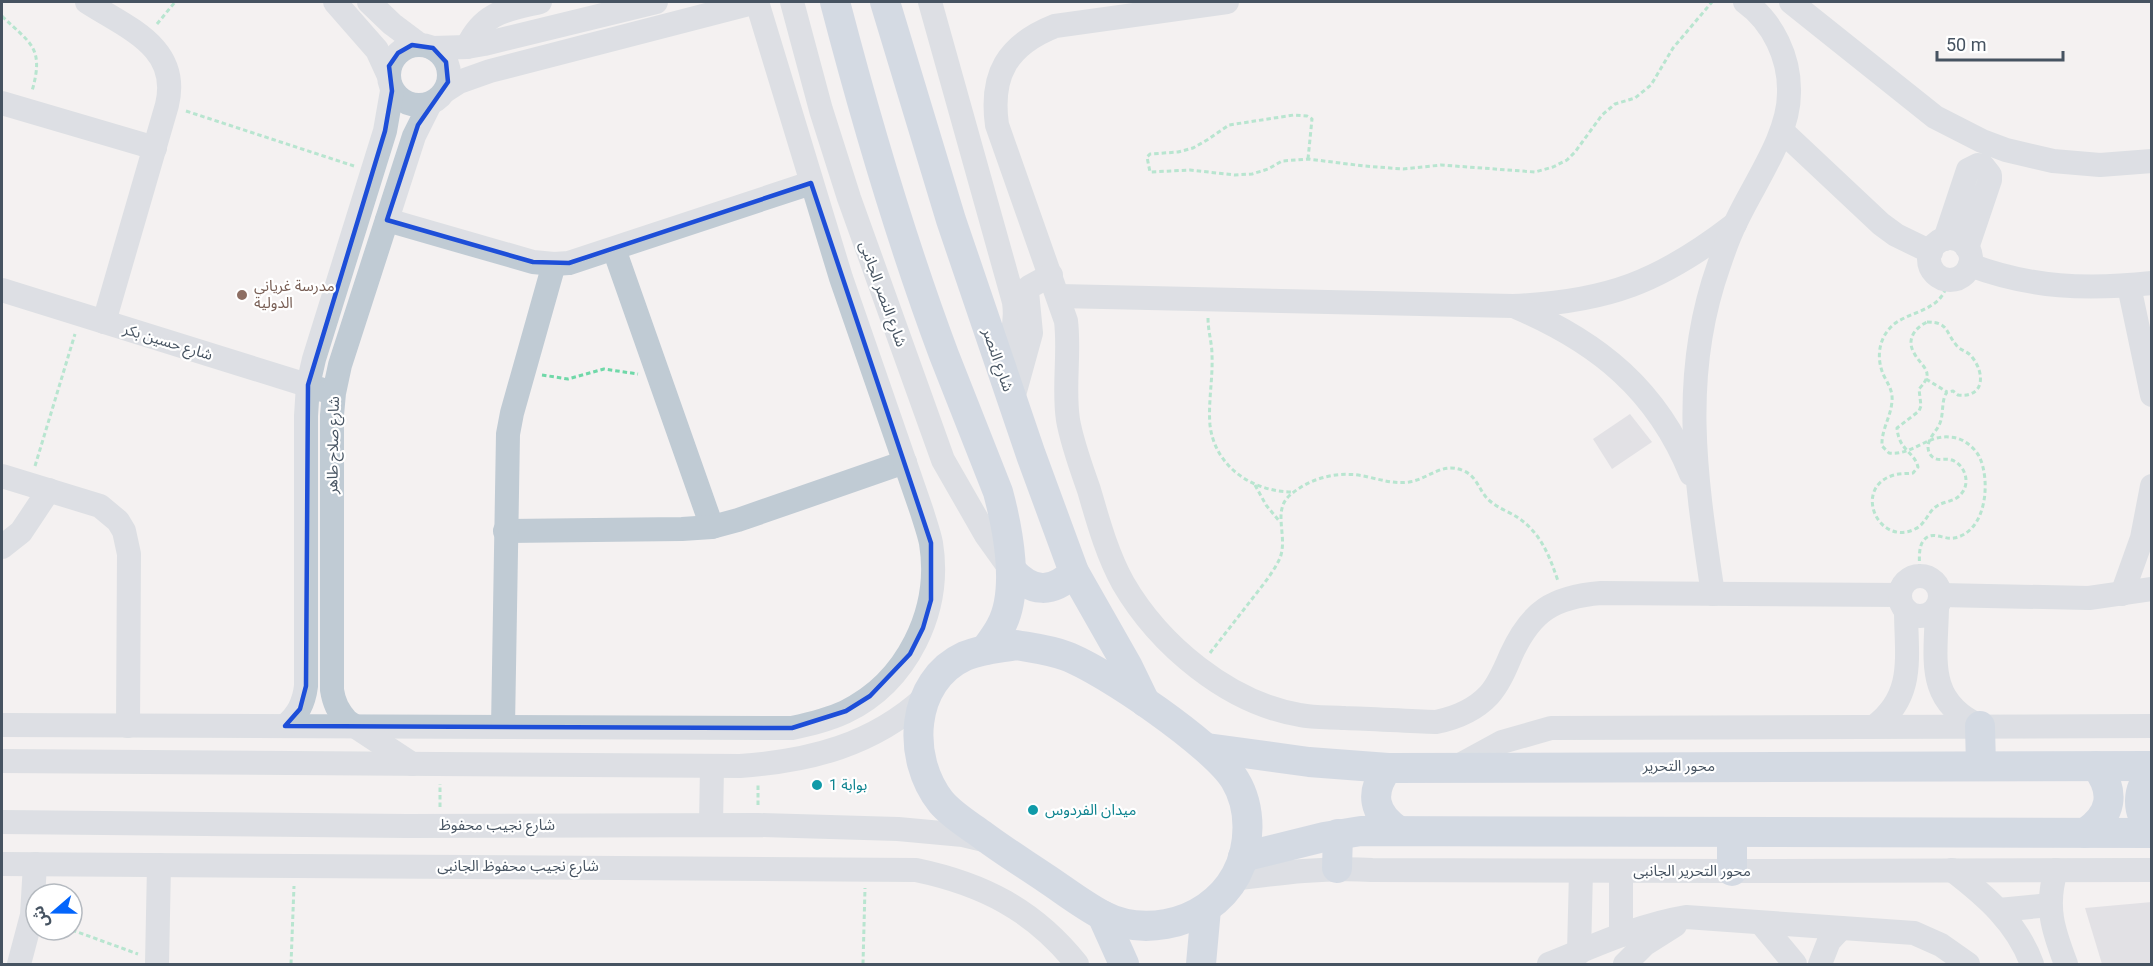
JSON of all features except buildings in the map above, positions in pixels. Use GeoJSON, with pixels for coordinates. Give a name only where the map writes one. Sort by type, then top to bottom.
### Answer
{"type":"FeatureCollection","features":[{"type":"Feature","properties":{"kind":"main road"},"geometry":{"type":"LineString","coordinates":[[835,2],[910,259],[998,492],[1009,540],[1011,570],[1008,604],[1002,625],[985,650]]}},
{"type":"Feature","properties":{"kind":"main road","name":"شارع النصر"},"geometry":{"type":"LineString","coordinates":[[885,2],[938,177],[997,359],[1074,572],[1147,704]]}},
{"type":"Feature","properties":{"kind":"main road"},"geometry":{"type":"LineString","coordinates":[[1011,570],[1021,581],[1035,588],[1050,588],[1064,582],[1074,572]]}},
{"type":"Feature","properties":{"kind":"main road"},"geometry":{"type":"LineString","coordinates":[[1016,645],[1068,656],[1147,704],[1207,748],[1224,764],[1245,802],[1248,824],[1246,843],[1238,868],[1226,890],[1206,909],[1181,921],[1153,926],[1126,924],[1102,915],[957,818],[941,802],[929,784],[921,763],[918,741],[925,697],[943,671],[965,656],[985,650],[1016,645]]}},
{"type":"Feature","properties":{"kind":"main road"},"geometry":{"type":"LineString","coordinates":[[1980,726],[1981,766]]}},
{"type":"Feature","properties":{"kind":"main road","name":"محور التحرير"},"geometry":{"type":"LineString","coordinates":[[1207,748],[1309,762],[1388,768],[1458,766],[2151,766]]}},
{"type":"Feature","properties":{"kind":"main road"},"geometry":{"type":"LineString","coordinates":[[2085,832],[2100,820],[2108,803],[2106,783],[2096,766]]}},
{"type":"Feature","properties":{"kind":"main road"},"geometry":{"type":"LineString","coordinates":[[1388,768],[1378,784],[1377,802],[1388,824],[1399,831]]}},
{"type":"Feature","properties":{"kind":"main road"},"geometry":{"type":"LineString","coordinates":[[2151,773],[2142,786],[2139,799],[2141,812],[2151,827]]}},
{"type":"Feature","properties":{"kind":"main road"},"geometry":{"type":"LineString","coordinates":[[1238,868],[1338,834],[1361,831],[2151,833]]}},
{"type":"Feature","properties":{"kind":"main road"},"geometry":{"type":"LineString","coordinates":[[1732,832],[1732,872]]}},
{"type":"Feature","properties":{"kind":"main road"},"geometry":{"type":"LineString","coordinates":[[1337,868],[1338,834]]}},
{"type":"Feature","properties":{"kind":"main road"},"geometry":{"type":"LineString","coordinates":[[1201,964],[1206,909]]}},
{"type":"Feature","properties":{"kind":"main road"},"geometry":{"type":"LineString","coordinates":[[1102,915],[1124,964]]}},
{"type":"Feature","properties":{"kind":"street"},"geometry":{"type":"LineString","coordinates":[[87,2],[154,47],[168,68],[170,93],[104,322]]}},
{"type":"Feature","properties":{"kind":"street"},"geometry":{"type":"LineString","coordinates":[[2,725],[792,728],[820,722],[870,696],[891,677],[910,654],[931,600],[933,571],[931,543],[841,278],[757,2],[490,71],[459,82],[422,105],[405,102],[390,82],[377,50],[335,2]]}},
{"type":"Feature","properties":{"kind":"street"},"geometry":{"type":"LineString","coordinates":[[369,2],[392,24],[441,54],[449,72],[437,97]]}},
{"type":"Feature","properties":{"kind":"street"},"geometry":{"type":"LineString","coordinates":[[467,47],[476,31],[490,17],[501,11],[540,2]]}},
{"type":"Feature","properties":{"kind":"street"},"geometry":{"type":"LineString","coordinates":[[390,82],[393,59],[405,48],[467,47],[654,2],[660,27]]}},
{"type":"Feature","properties":{"kind":"street","name":"شارع النصر الجانبى"},"geometry":{"type":"LineString","coordinates":[[792,2],[821,110],[849,198],[943,460],[986,535],[1011,570]]}},
{"type":"Feature","properties":{"kind":"street"},"geometry":{"type":"LineString","coordinates":[[930,2],[1014,302],[1015,314],[1011,338],[997,359]]}},
{"type":"Feature","properties":{"kind":"street"},"geometry":{"type":"LineString","coordinates":[[1227,2],[1055,26],[1035,34],[1018,47],[1005,63],[996,83],[994,104],[997,125],[1066,321],[1068,342],[1065,397],[1068,423],[1107,547],[1123,582],[1144,614],[1169,643],[1199,668],[1229,688],[1264,704],[1300,715],[1436,722],[1456,718],[1474,708],[1489,695],[1501,678],[1522,632],[1537,615],[1556,602],[1578,595],[1601,593],[1713,594],[1903,602],[1918,616],[1932,613],[1939,601]]}},
{"type":"Feature","properties":{"kind":"street"},"geometry":{"type":"LineString","coordinates":[[1713,594],[1698,493],[1694,447],[1694,402],[1698,356],[1712,289],[1735,224],[1782,131],[1789,93],[1784,55],[1776,37],[1765,21],[1745,2]]}},
{"type":"Feature","properties":{"kind":"street"},"geometry":{"type":"LineString","coordinates":[[1791,2],[1935,117],[1982,141],[2030,156],[2077,164],[2100,165],[2151,161]]}},
{"type":"Feature","properties":{"kind":"street","name":"شارع صلاح طاهر"},"geometry":{"type":"LineString","coordinates":[[285,726],[300,709],[306,686],[308,385],[314,359],[385,131],[390,82]]}},
{"type":"Feature","properties":{"kind":"street","name":"شارع صلاح طاهر"},"geometry":{"type":"LineString","coordinates":[[412,764],[346,721],[334,702],[332,690],[332,415],[340,365],[418,125],[437,97]]}},
{"type":"Feature","properties":{"kind":"street"},"geometry":{"type":"LineString","coordinates":[[2,102],[155,148]]}},
{"type":"Feature","properties":{"kind":"street"},"geometry":{"type":"LineString","coordinates":[[1782,131],[1881,224],[1896,235],[1938,245],[1957,240],[1969,256],[2013,279],[2048,286],[2140,284],[2151,395]]}},
{"type":"Feature","properties":{"kind":"street"},"geometry":{"type":"LineString","coordinates":[[1978,165],[1983,166],[1990,175],[1990,180],[1969,256],[1962,276],[1949,280],[1943,279],[1930,265],[1968,170],[1978,165]]}},
{"type":"Feature","properties":{"kind":"street"},"geometry":{"type":"LineString","coordinates":[[387,220],[533,262],[554,264],[576,261],[811,183]]}},
{"type":"Feature","properties":{"kind":"street"},"geometry":{"type":"LineString","coordinates":[[992,224],[1010,245],[1017,249],[1039,243]]}},
{"type":"Feature","properties":{"kind":"street"},"geometry":{"type":"LineString","coordinates":[[1012,402],[1031,333],[1027,292],[1029,287],[1055,286],[1208,300],[1513,306],[1553,304],[1593,298],[1631,286],[1677,265],[1735,224]]}},
{"type":"Feature","properties":{"kind":"street"},"geometry":{"type":"LineString","coordinates":[[614,249],[712,527]]}},
{"type":"Feature","properties":{"kind":"street"},"geometry":{"type":"LineString","coordinates":[[503,727],[508,434],[554,264]]}},
{"type":"Feature","properties":{"kind":"street","name":"شارع حسين بكر"},"geometry":{"type":"LineString","coordinates":[[2,290],[334,393]]}},
{"type":"Feature","properties":{"kind":"street"},"geometry":{"type":"LineString","coordinates":[[1513,306],[1549,321],[1583,340],[1614,364],[1641,392],[1665,423],[1684,457],[1698,493]]}},
{"type":"Feature","properties":{"kind":"street"},"geometry":{"type":"LineString","coordinates":[[505,531],[682,530],[712,527],[905,462]]}},
{"type":"Feature","properties":{"kind":"street"},"geometry":{"type":"LineString","coordinates":[[2,476],[100,506],[124,531],[128,542],[128,726]]}},
{"type":"Feature","properties":{"kind":"street"},"geometry":{"type":"LineString","coordinates":[[2122,594],[2142,538],[2151,486]]}},
{"type":"Feature","properties":{"kind":"street"},"geometry":{"type":"LineString","coordinates":[[2,547],[21,532],[39,488]]}},
{"type":"Feature","properties":{"kind":"street"},"geometry":{"type":"LineString","coordinates":[[1875,726],[1892,711],[1903,692],[1906,673],[1904,584],[1909,579],[1920,576],[1930,578],[1935,582],[1939,601],[1935,670],[1942,692],[1951,707],[1964,719],[1980,726]]}},
{"type":"Feature","properties":{"kind":"street"},"geometry":{"type":"LineString","coordinates":[[1939,601],[2089,598],[2151,589]]}},
{"type":"Feature","properties":{"kind":"street"},"geometry":{"type":"LineString","coordinates":[[2,761],[711,766],[779,764],[813,757],[878,732],[906,715],[925,697]]}},
{"type":"Feature","properties":{"kind":"street"},"geometry":{"type":"LineString","coordinates":[[1458,766],[1502,742],[1551,728],[2151,726]]}},
{"type":"Feature","properties":{"kind":"street"},"geometry":{"type":"LineString","coordinates":[[711,766],[711,825]]}},
{"type":"Feature","properties":{"kind":"street","name":"شارع نجيب محفوظ"},"geometry":{"type":"LineString","coordinates":[[2,822],[407,826],[758,825],[926,831],[963,835],[992,842]]}},
{"type":"Feature","properties":{"kind":"street"},"geometry":{"type":"LineString","coordinates":[[407,826],[408,865]]}},
{"type":"Feature","properties":{"kind":"street","name":"شارع نجيب محفوظ الجانبى"},"geometry":{"type":"LineString","coordinates":[[2,864],[916,870],[945,876],[991,894],[1025,914],[1047,931],[1077,964]]}},
{"type":"Feature","properties":{"kind":"street"},"geometry":{"type":"LineString","coordinates":[[19,964],[32,915],[35,864]]}},
{"type":"Feature","properties":{"kind":"street"},"geometry":{"type":"LineString","coordinates":[[157,963],[159,865]]}},
{"type":"Feature","properties":{"kind":"street","name":"محور التحرير الجانبى"},"geometry":{"type":"LineString","coordinates":[[1238,868],[1732,872],[2151,870]]}},
{"type":"Feature","properties":{"kind":"street"},"geometry":{"type":"LineString","coordinates":[[1952,870],[1985,895],[1999,910],[2017,933],[2032,964]]}},
{"type":"Feature","properties":{"kind":"street"},"geometry":{"type":"LineString","coordinates":[[2056,870],[2051,887],[2050,905],[2052,922],[2066,964]]}},
{"type":"Feature","properties":{"kind":"street"},"geometry":{"type":"LineString","coordinates":[[1579,953],[1581,871]]}},
{"type":"Feature","properties":{"kind":"street"},"geometry":{"type":"LineString","coordinates":[[1621,871],[1613,945],[1620,952],[1623,964],[1646,944],[1686,917]]}},
{"type":"Feature","properties":{"kind":"street"},"geometry":{"type":"LineString","coordinates":[[1999,910],[2050,905]]}},
{"type":"Feature","properties":{"kind":"street"},"geometry":{"type":"LineString","coordinates":[[1549,964],[1658,922],[1686,917],[1914,933],[1941,945],[1968,964]]}},
{"type":"Feature","properties":{"kind":"street"},"geometry":{"type":"LineString","coordinates":[[1761,923],[1795,964]]}},
{"type":"Feature","properties":{"kind":"street"},"geometry":{"type":"LineString","coordinates":[[1820,964],[1829,941],[1841,928]]}},
{"type":"Feature","properties":{"kind":"path"},"geometry":{"type":"LineString","coordinates":[[145,39],[175,2]]}},
{"type":"Feature","properties":{"kind":"path"},"geometry":{"type":"LineString","coordinates":[[1308,159],[1312,119],[1307,116],[1229,125],[1193,148],[1178,152],[1150,154],[1147,157],[1150,172],[1190,170],[1235,176],[1260,172],[1282,161],[1308,159],[1403,169],[1441,165],[1535,172],[1567,160],[1602,115],[1615,104],[1635,98],[1651,85],[1673,48],[1712,2]]}},
{"type":"Feature","properties":{"kind":"path"},"geometry":{"type":"LineString","coordinates":[[2,16],[23,34],[35,55],[37,67],[26,110]]}},
{"type":"Feature","properties":{"kind":"path"},"geometry":{"type":"LineString","coordinates":[[167,105],[372,172]]}},
{"type":"Feature","properties":{"kind":"path"},"geometry":{"type":"LineString","coordinates":[[1920,576],[1921,547],[1924,540],[1930,536],[1954,538],[1964,535],[1972,528],[1983,506],[1986,477],[1976,450],[1965,441],[1952,436],[1937,437],[1899,454],[1889,453],[1882,446],[1882,436],[1893,399],[1880,365],[1880,345],[1889,328],[1925,309],[1941,297],[1949,280]]}},
{"type":"Feature","properties":{"kind":"path"},"geometry":{"type":"LineString","coordinates":[[1208,300],[1208,329],[1212,354],[1210,427],[1215,443],[1222,458],[1233,471],[1254,484],[1278,492],[1295,492]]}},
{"type":"Feature","properties":{"kind":"path"},"geometry":{"type":"LineString","coordinates":[[39,488],[80,315]]}},
{"type":"Feature","properties":{"kind":"path"},"geometry":{"type":"LineString","coordinates":[[1926,379],[1947,392],[1964,396],[1979,386],[1981,373],[1972,356],[1959,349],[1946,327],[1937,322],[1927,322],[1918,326],[1912,334],[1911,345],[1914,354],[1926,368],[1926,379],[1919,389],[1918,397],[1921,406],[1919,411],[1897,428],[1900,443],[1918,465],[1916,472],[1891,475],[1875,489],[1872,510],[1877,520],[1885,528],[1895,532],[1916,529],[1925,522],[1935,506],[1953,500],[1961,494],[1966,484],[1965,474],[1960,465],[1950,460],[1936,460],[1930,455],[1928,448],[1940,423],[1943,397],[1947,392]]}},
{"type":"Feature","properties":{"kind":"path"},"geometry":{"type":"LineString","coordinates":[[524,371],[568,379],[604,369],[634,374],[657,369]]}},
{"type":"Feature","properties":{"kind":"path"},"geometry":{"type":"LineString","coordinates":[[1199,668],[1273,571],[1284,544],[1281,511],[1286,500],[1295,492],[1327,476],[1348,473],[1395,483],[1416,480],[1435,470],[1450,467],[1464,471],[1477,480],[1482,492],[1490,502],[1519,519],[1535,532],[1547,549],[1565,599]]}},
{"type":"Feature","properties":{"kind":"path"},"geometry":{"type":"LineString","coordinates":[[1254,484],[1266,505],[1281,523]]}},
{"type":"Feature","properties":{"kind":"path"},"geometry":{"type":"LineString","coordinates":[[440,764],[440,825]]}},
{"type":"Feature","properties":{"kind":"path"},"geometry":{"type":"LineString","coordinates":[[758,825],[759,765]]}},
{"type":"Feature","properties":{"kind":"path"},"geometry":{"type":"LineString","coordinates":[[291,964],[295,866]]}},
{"type":"Feature","properties":{"kind":"path"},"geometry":{"type":"LineString","coordinates":[[863,964],[865,868]]}},
{"type":"Feature","properties":{"kind":"path"},"geometry":{"type":"LineString","coordinates":[[84,935],[157,963]]}},
{"type":"Feature","properties":{"kind":"highlighted area"},"geometry":{"type":"Polygon","coordinates":[[[412,45],[433,48],[446,62],[448,82],[418,125],[387,220],[533,262],[569,263],[811,183],[931,543],[931,600],[923,628],[910,654],[870,696],[846,711],[792,728],[285,726],[300,709],[306,686],[308,385],[385,131],[392,91],[389,66],[398,53],[412,45]]]}},
{"type":"Feature","properties":{"kind":"place","name":"مدرسة غرياني الدولية"},"geometry":{"type":"Point","coordinates":[242,295]}},
{"type":"Feature","properties":{"kind":"place","name":"بوابة 1"},"geometry":{"type":"Point","coordinates":[817,785]}},
{"type":"Feature","properties":{"kind":"place","name":"ميدان الفردوس"},"geometry":{"type":"Point","coordinates":[1033,810]}}]}
